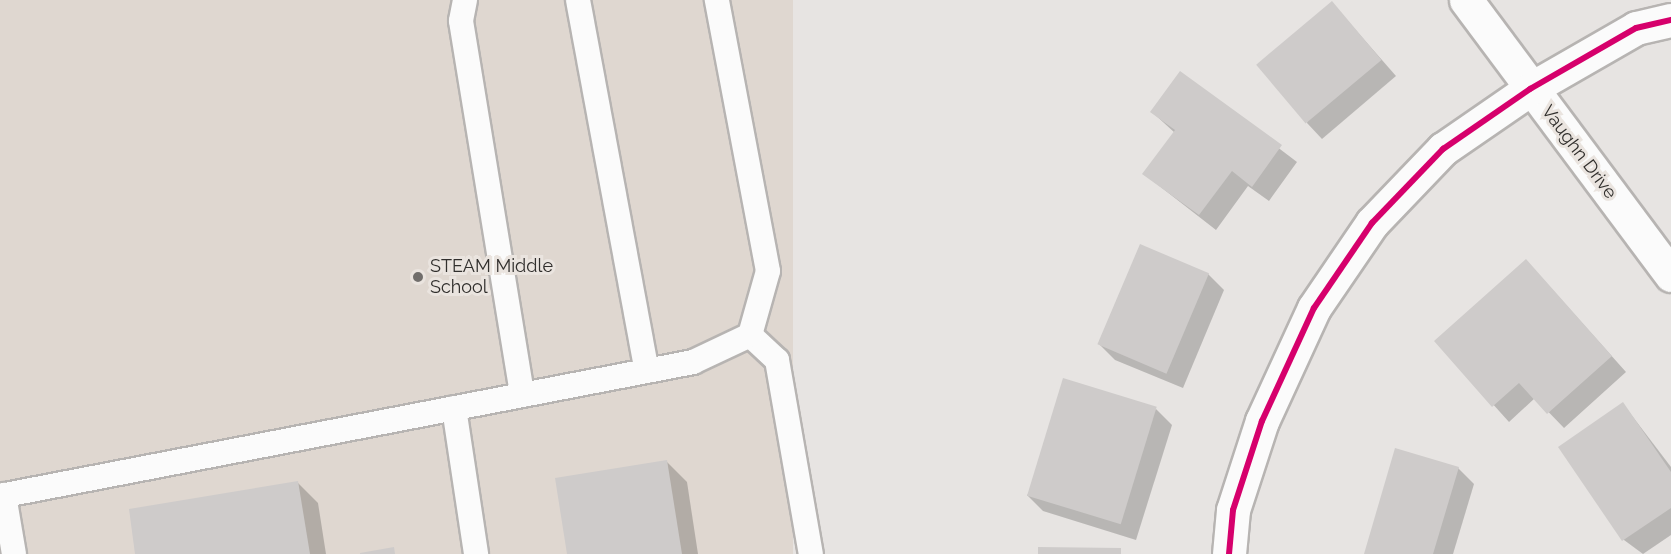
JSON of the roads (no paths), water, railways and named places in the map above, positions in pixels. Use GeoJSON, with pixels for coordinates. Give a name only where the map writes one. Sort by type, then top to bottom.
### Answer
{"type":"FeatureCollection","features":[{"type":"Feature","properties":{"kind":"street","name":"Vaughn Drive"},"geometry":{"type":"LineString","coordinates":[[1466,0],[1530,89],[1671,275]]}},
{"type":"Feature","properties":{"kind":"street"},"geometry":{"type":"LineString","coordinates":[[1229,554],[1233,510],[1262,421],[1314,308],[1372,224],[1443,149],[1530,89],[1636,28],[1671,20]]}},
{"type":"Feature","properties":{"kind":"lane"},"geometry":{"type":"LineString","coordinates":[[465,0],[461,21],[522,395]]}},
{"type":"Feature","properties":{"kind":"lane"},"geometry":{"type":"LineString","coordinates":[[578,0],[647,371]]}},
{"type":"Feature","properties":{"kind":"lane"},"geometry":{"type":"LineString","coordinates":[[14,554],[2,496],[693,362],[750,335],[768,271],[717,0]]}},
{"type":"Feature","properties":{"kind":"lane"},"geometry":{"type":"LineString","coordinates":[[750,335],[777,360],[812,554]]}},
{"type":"Feature","properties":{"kind":"lane"},"geometry":{"type":"LineString","coordinates":[[454,408],[476,554]]}},
{"type":"Feature","properties":{"kind":"place","name":"STEAM Middle School"},"geometry":{"type":"Point","coordinates":[418,277]}}]}
